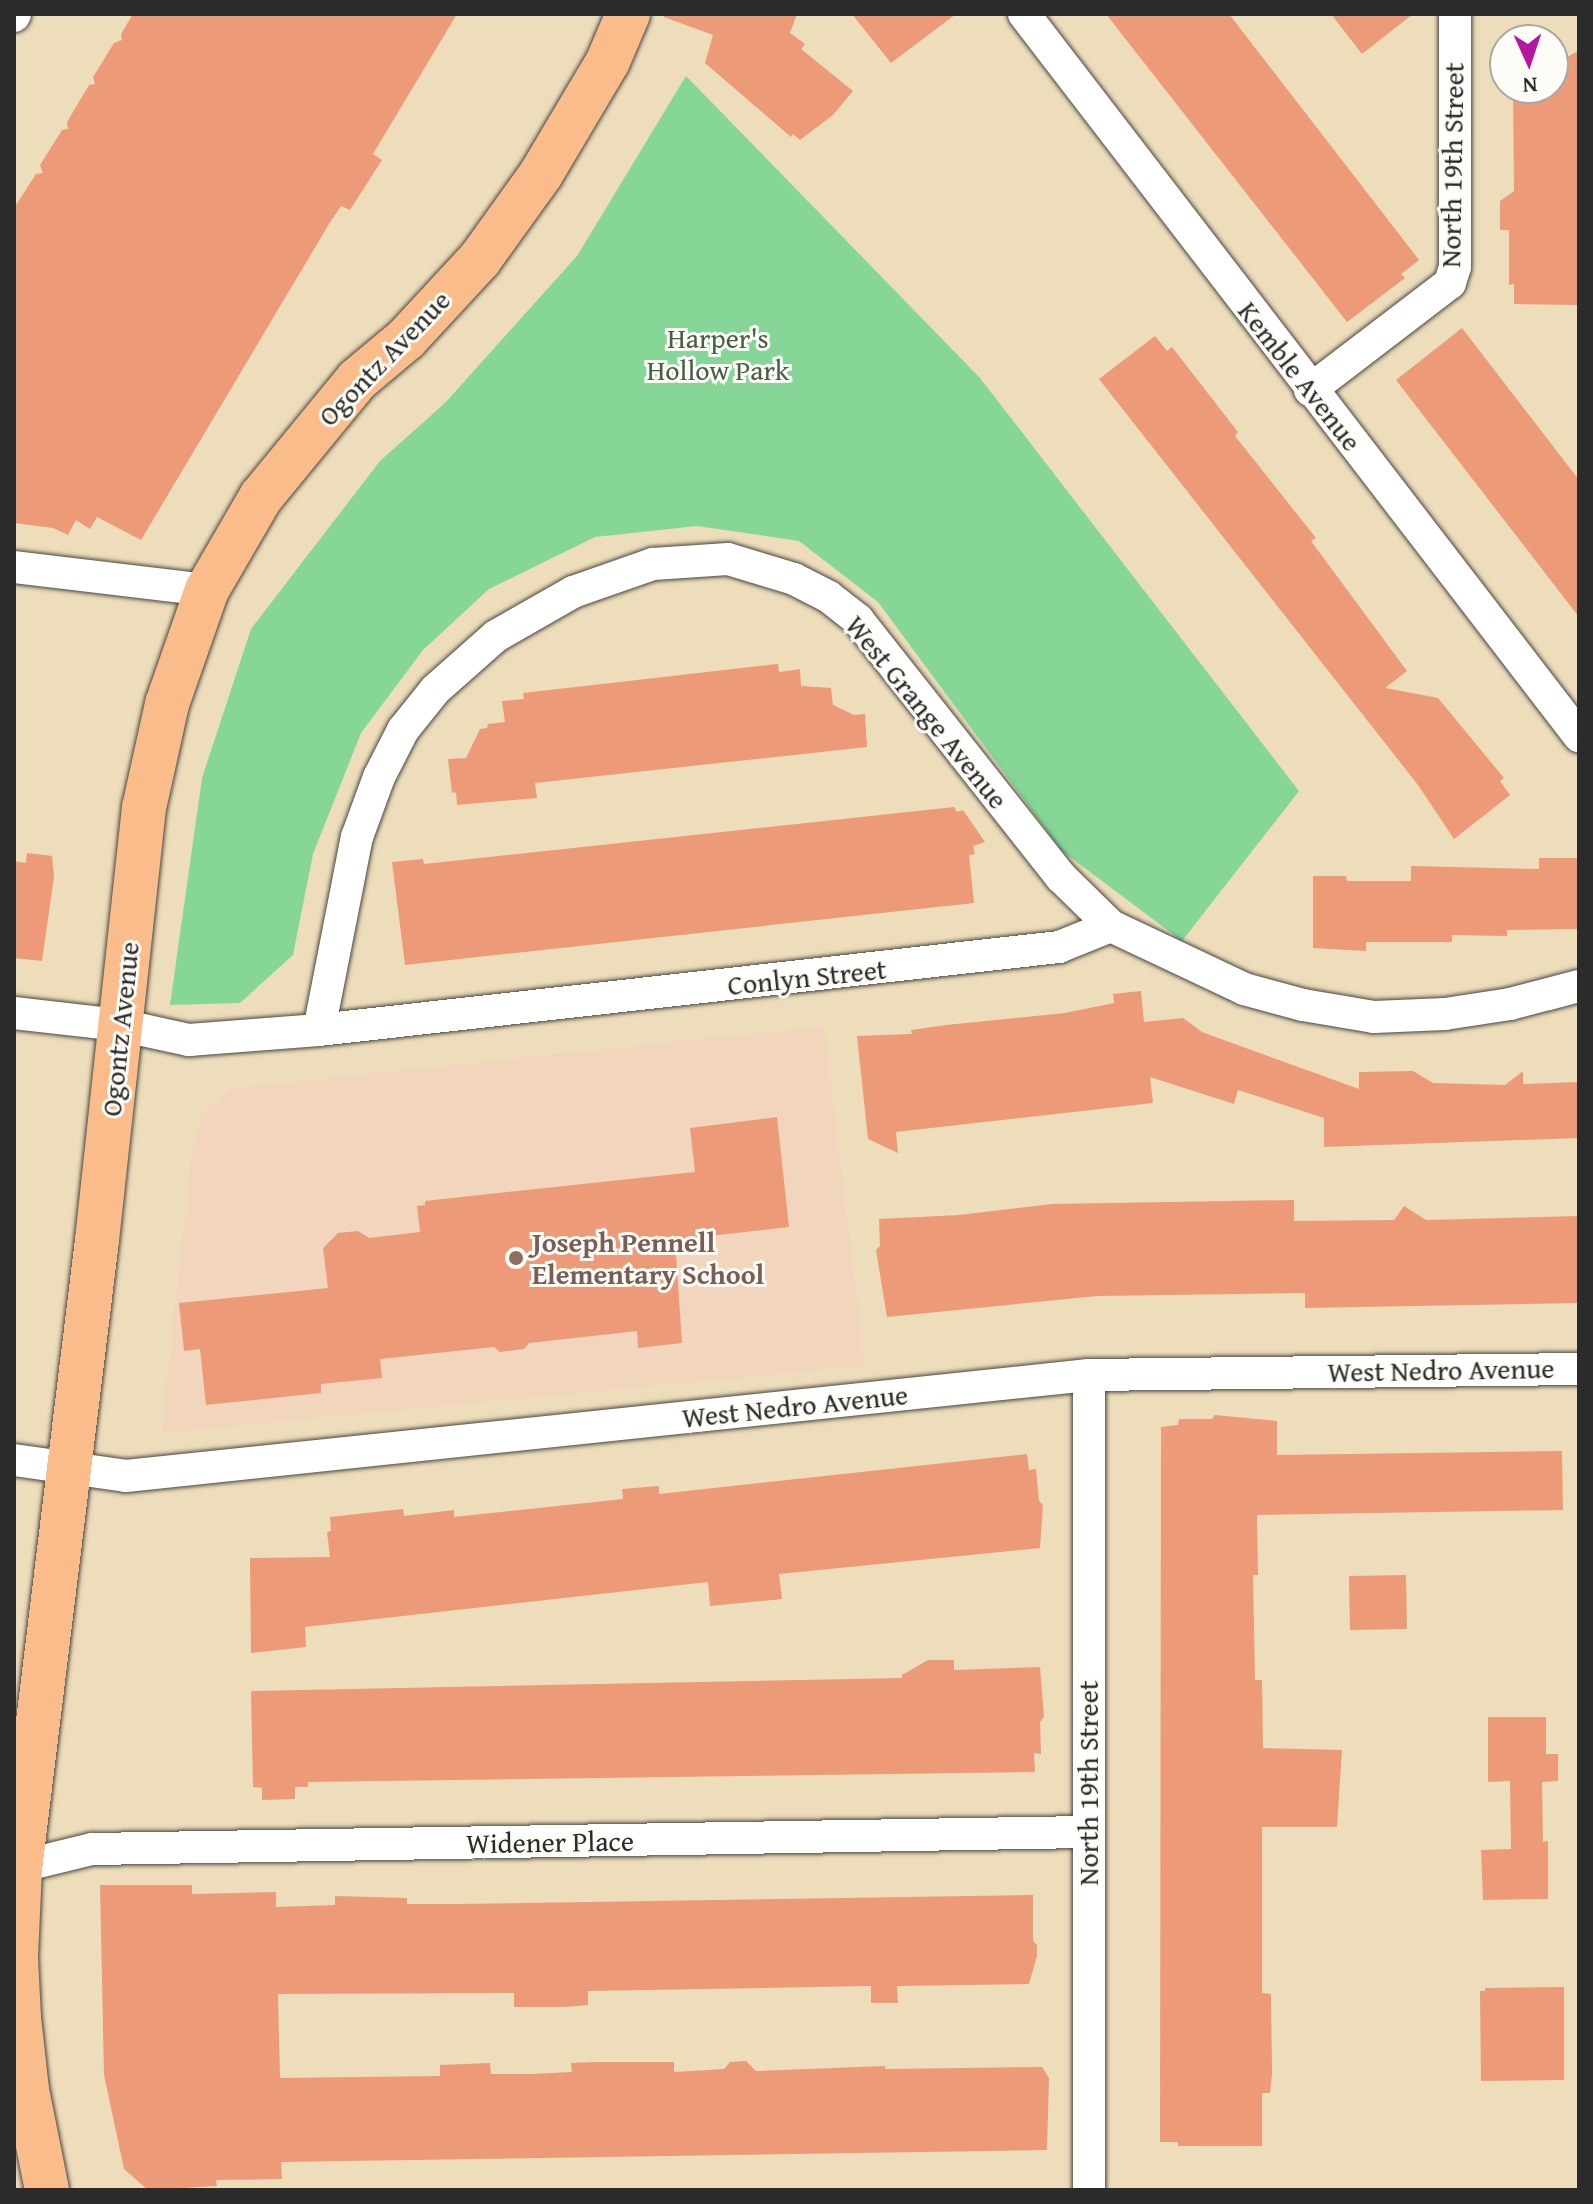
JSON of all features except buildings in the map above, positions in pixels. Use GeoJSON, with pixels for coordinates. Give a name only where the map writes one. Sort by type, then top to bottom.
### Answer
{"type":"FeatureCollection","features":[{"type":"Feature","properties":{"kind":"main road","name":"Ogontz Avenue"},"geometry":{"type":"LineString","coordinates":[[47,2190],[27,2090],[15,1958],[17,1869],[70,1466],[144,808],[167,704],[207,590],[261,497],[357,380],[406,339],[480,259],[541,174],[608,61],[628,14]]}},
{"type":"Feature","properties":{"kind":"street","name":"Kemble Avenue"},"geometry":{"type":"LineString","coordinates":[[1024,14],[1310,390],[1579,736]]}},
{"type":"Feature","properties":{"kind":"street","name":"North 19th Street"},"geometry":{"type":"LineString","coordinates":[[1310,390],[1450,283],[1455,267],[1455,14]]}},
{"type":"Feature","properties":{"kind":"street","name":"West Grange Avenue"},"geometry":{"type":"LineString","coordinates":[[319,1030],[357,837],[379,777],[403,730],[435,690],[496,636],[573,592],[653,564],[728,559],[794,579],[829,597],[858,620],[1061,877],[1111,926]]}},
{"type":"Feature","properties":{"kind":"street"},"geometry":{"type":"LineString","coordinates":[[14,567],[207,590]]}},
{"type":"Feature","properties":{"kind":"street"},"geometry":{"type":"LineString","coordinates":[[1111,926],[1244,989],[1303,1005],[1374,1017],[1445,1014],[1497,1006],[1579,986]]}},
{"type":"Feature","properties":{"kind":"street","name":"Conlyn Street"},"geometry":{"type":"LineString","coordinates":[[14,1013],[120,1025],[189,1040],[319,1030],[1059,947],[1111,926]]}},
{"type":"Feature","properties":{"kind":"street","name":"West Nedro Avenue"},"geometry":{"type":"LineString","coordinates":[[14,1460],[126,1476],[1089,1375],[1579,1369]]}},
{"type":"Feature","properties":{"kind":"street","name":"North 19th Street"},"geometry":{"type":"LineString","coordinates":[[1089,1375],[1089,2190]]}},
{"type":"Feature","properties":{"kind":"street","name":"Widener Place"},"geometry":{"type":"LineString","coordinates":[[17,1869],[92,1849],[1089,1832]]}},
{"type":"Feature","properties":{"kind":"shaded area","name":"Joseph Pennell Elementary School"},"geometry":{"type":"Polygon","coordinates":[[[824,1026],[865,1366],[161,1433],[192,1151],[202,1113],[233,1088],[824,1026]]]}},
{"type":"Feature","properties":{"kind":"green space","name":"Harper's Hollow Park"},"geometry":{"type":"Polygon","coordinates":[[[686,76],[980,378],[1299,791],[1182,941],[1062,851],[878,602],[799,541],[697,526],[595,537],[489,589],[423,650],[361,733],[313,854],[293,955],[240,1003],[170,1005],[202,778],[251,629],[380,461],[445,403],[577,256],[686,76]]]}},
{"type":"Feature","properties":{"kind":"place","name":"Joseph Pennell Elementary School"},"geometry":{"type":"Point","coordinates":[516,1258]}}]}
